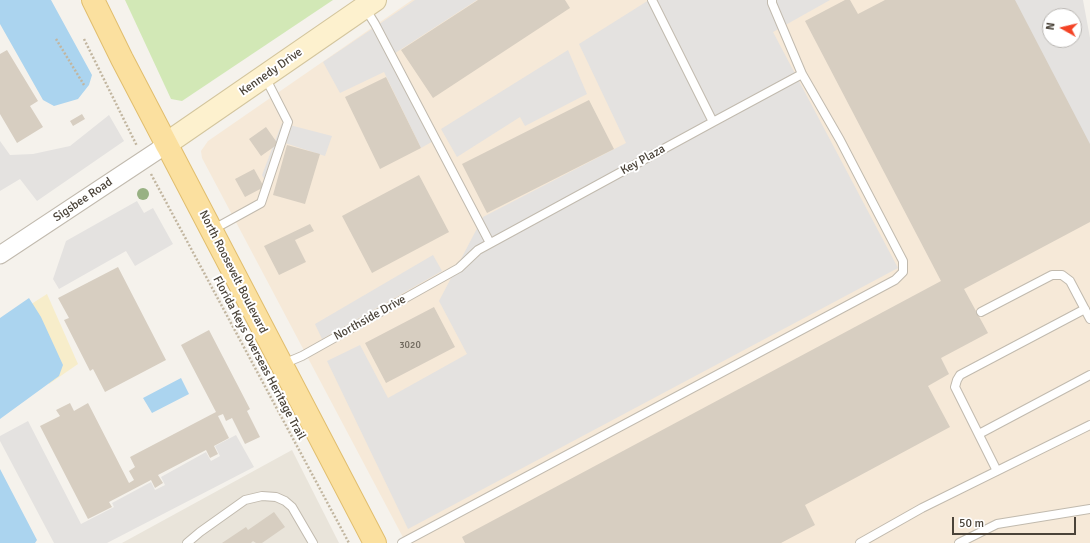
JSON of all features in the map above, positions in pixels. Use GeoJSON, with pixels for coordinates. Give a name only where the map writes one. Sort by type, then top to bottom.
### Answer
{"type":"FeatureCollection","features":[{"type":"Feature","properties":{"kind":"main road","name":"North Roosevelt Boulevard"},"geometry":{"type":"LineString","coordinates":[[94,0],[122,59],[375,543]]}},
{"type":"Feature","properties":{"kind":"main road","name":"Kennedy Drive"},"geometry":{"type":"LineString","coordinates":[[166,144],[370,4]]}},
{"type":"Feature","properties":{"kind":"street","name":"Sigsbee Road"},"geometry":{"type":"LineString","coordinates":[[0,255],[166,144]]}},
{"type":"Feature","properties":{"kind":"lane"},"geometry":{"type":"LineString","coordinates":[[652,0],[713,122]]}},
{"type":"Feature","properties":{"kind":"lane"},"geometry":{"type":"LineString","coordinates":[[402,543],[894,280],[903,272],[903,261],[840,140],[802,74],[772,0]]}},
{"type":"Feature","properties":{"kind":"lane"},"geometry":{"type":"LineString","coordinates":[[370,4],[375,24],[490,243]]}},
{"type":"Feature","properties":{"kind":"lane","name":"Key Plaza"},"geometry":{"type":"LineString","coordinates":[[459,268],[478,250],[490,243],[802,74]]}},
{"type":"Feature","properties":{"kind":"lane"},"geometry":{"type":"LineString","coordinates":[[212,230],[261,203],[288,122],[265,76]]}},
{"type":"Feature","properties":{"kind":"lane","name":"Northside Drive"},"geometry":{"type":"LineString","coordinates":[[281,365],[302,356],[459,268]]}},
{"type":"Feature","properties":{"kind":"lane"},"geometry":{"type":"LineString","coordinates":[[981,312],[1052,275],[1062,275],[1070,281],[1090,319]]}},
{"type":"Feature","properties":{"kind":"lane"},"geometry":{"type":"LineString","coordinates":[[997,471],[955,387],[957,380],[960,375],[1085,309]]}},
{"type":"Feature","properties":{"kind":"lane"},"geometry":{"type":"LineString","coordinates":[[979,434],[1090,375]]}},
{"type":"Feature","properties":{"kind":"lane"},"geometry":{"type":"LineString","coordinates":[[860,543],[922,508],[1090,425]]}},
{"type":"Feature","properties":{"kind":"lane"},"geometry":{"type":"LineString","coordinates":[[187,543],[245,500],[262,496],[276,497],[292,507],[314,543]]}},
{"type":"Feature","properties":{"kind":"lane"},"geometry":{"type":"LineString","coordinates":[[959,543],[997,524],[1090,509]]}},
{"type":"Feature","properties":{"kind":"path"},"geometry":{"type":"LineString","coordinates":[[56,39],[84,85]]}},
{"type":"Feature","properties":{"kind":"path"},"geometry":{"type":"LineString","coordinates":[[84,39],[124,122]]}},
{"type":"Feature","properties":{"kind":"path","name":"Florida Keys Overseas Heritage Trail"},"geometry":{"type":"LineString","coordinates":[[154,182],[349,543]]}},
{"type":"Feature","properties":{"kind":"shaded area"},"geometry":{"type":"Polygon","coordinates":[[[412,0],[1070,0],[1060,8],[1042,8],[1042,48],[1077,48],[1090,83],[1090,543],[406,543],[202,158],[201,151],[208,141],[412,0]]]}},
{"type":"Feature","properties":{"kind":"shaded area"},"geometry":{"type":"Polygon","coordinates":[[[415,0],[477,0],[389,57],[435,140],[421,148],[384,72],[340,93],[323,62],[415,0]]]}},
{"type":"Feature","properties":{"kind":"shaded area"},"geometry":{"type":"Polygon","coordinates":[[[649,0],[830,0],[773,32],[898,268],[408,529],[327,361],[360,345],[388,398],[467,354],[439,301],[483,217],[626,143],[579,44],[649,0]]]}},
{"type":"Feature","properties":{"kind":"shaded area"},"geometry":{"type":"Polygon","coordinates":[[[1006,0],[1083,0],[1090,38],[1090,153],[1006,0]]]}},
{"type":"Feature","properties":{"kind":"shaded area"},"geometry":{"type":"Polygon","coordinates":[[[568,50],[587,94],[525,126],[520,117],[457,157],[441,129],[568,50]]]}},
{"type":"Feature","properties":{"kind":"shaded area"},"geometry":{"type":"Polygon","coordinates":[[[109,115],[124,141],[37,201],[20,179],[0,191],[0,141],[10,155],[33,154],[70,146],[109,115]]]}},
{"type":"Feature","properties":{"kind":"shaded area"},"geometry":{"type":"Polygon","coordinates":[[[282,123],[332,136],[325,156],[285,143],[270,190],[262,175],[282,123]]]}},
{"type":"Feature","properties":{"kind":"shaded area"},"geometry":{"type":"Polygon","coordinates":[[[137,201],[144,213],[153,208],[173,244],[135,266],[126,251],[59,289],[53,279],[66,241],[137,201]]]}},
{"type":"Feature","properties":{"kind":"shaded area"},"geometry":{"type":"Polygon","coordinates":[[[433,255],[442,271],[322,339],[315,324],[433,255]]]}},
{"type":"Feature","properties":{"kind":"shaded area"},"geometry":{"type":"Polygon","coordinates":[[[28,421],[81,524],[114,507],[112,503],[151,482],[155,490],[165,485],[161,477],[206,452],[211,461],[220,456],[215,446],[236,435],[254,467],[107,543],[54,543],[0,441],[0,436],[28,421]]]}},
{"type":"Feature","properties":{"kind":"shaded area"},"geometry":{"type":"Polygon","coordinates":[[[292,450],[339,543],[122,543],[292,450]]]}},
{"type":"Feature","properties":{"kind":"green space"},"geometry":{"type":"Polygon","coordinates":[[[125,0],[333,0],[182,101],[171,99],[125,0]]]}},
{"type":"Feature","properties":{"kind":"sand"},"geometry":{"type":"Polygon","coordinates":[[[47,294],[78,364],[49,384],[25,308],[47,294]]]}},
{"type":"Feature","properties":{"kind":"water"},"geometry":{"type":"Polygon","coordinates":[[[0,0],[51,0],[92,75],[89,85],[78,99],[54,106],[43,100],[0,24],[0,0]]]}},
{"type":"Feature","properties":{"kind":"water"},"geometry":{"type":"Polygon","coordinates":[[[29,298],[41,317],[63,365],[59,376],[0,419],[0,318],[29,298]]]}},
{"type":"Feature","properties":{"kind":"water"},"geometry":{"type":"Polygon","coordinates":[[[181,378],[189,394],[152,413],[143,398],[181,378]]]}},
{"type":"Feature","properties":{"kind":"water"},"geometry":{"type":"Polygon","coordinates":[[[0,469],[37,540],[35,543],[0,543],[0,469]]]}},
{"type":"Feature","properties":{"kind":"building"},"geometry":{"type":"Polygon","coordinates":[[[478,0],[565,0],[570,8],[433,98],[401,50],[478,0]]]}},
{"type":"Feature","properties":{"kind":"building"},"geometry":{"type":"Polygon","coordinates":[[[845,0],[850,0],[858,14],[885,0],[1015,0],[1090,144],[1090,222],[964,289],[988,333],[941,358],[949,374],[928,386],[950,427],[805,505],[815,525],[781,543],[465,543],[462,537],[941,281],[805,21],[845,0]]]}},
{"type":"Feature","properties":{"kind":"building"},"geometry":{"type":"Polygon","coordinates":[[[7,50],[38,101],[30,106],[43,127],[17,143],[0,114],[0,54],[7,50]]]}},
{"type":"Feature","properties":{"kind":"building"},"geometry":{"type":"Polygon","coordinates":[[[386,77],[421,148],[380,169],[345,97],[386,77]]]}},
{"type":"Feature","properties":{"kind":"building"},"geometry":{"type":"Polygon","coordinates":[[[589,100],[614,149],[487,213],[462,164],[589,100]]]}},
{"type":"Feature","properties":{"kind":"building"},"geometry":{"type":"Polygon","coordinates":[[[82,114],[85,119],[73,126],[70,121],[82,114]]]}},
{"type":"Feature","properties":{"kind":"building"},"geometry":{"type":"Polygon","coordinates":[[[266,127],[278,144],[261,156],[249,139],[266,127]]]}},
{"type":"Feature","properties":{"kind":"building"},"geometry":{"type":"Polygon","coordinates":[[[287,145],[320,154],[305,204],[273,195],[287,145]]]}},
{"type":"Feature","properties":{"kind":"building"},"geometry":{"type":"Polygon","coordinates":[[[254,169],[264,187],[245,197],[235,179],[254,169]]]}},
{"type":"Feature","properties":{"kind":"building"},"geometry":{"type":"Polygon","coordinates":[[[419,175],[449,232],[372,273],[342,216],[419,175]]]}},
{"type":"Feature","properties":{"kind":"building"},"geometry":{"type":"Polygon","coordinates":[[[310,224],[314,231],[295,240],[306,262],[279,275],[264,246],[310,224]]]}},
{"type":"Feature","properties":{"kind":"building"},"geometry":{"type":"Polygon","coordinates":[[[118,267],[166,360],[105,392],[93,369],[90,371],[64,320],[69,318],[58,298],[118,267]]]}},
{"type":"Feature","properties":{"kind":"building"},"geometry":{"type":"Polygon","coordinates":[[[434,307],[455,347],[386,383],[365,343],[434,307]]]}},
{"type":"Feature","properties":{"kind":"building"},"geometry":{"type":"Polygon","coordinates":[[[209,330],[250,409],[247,411],[260,437],[245,444],[232,418],[226,421],[223,414],[218,416],[229,438],[214,446],[218,454],[210,458],[206,450],[158,475],[163,483],[155,488],[151,480],[109,502],[112,507],[88,519],[40,426],[60,416],[56,410],[70,403],[74,411],[88,403],[129,483],[134,480],[129,471],[135,467],[130,457],[216,412],[181,345],[209,330]]]}},
{"type":"Feature","properties":{"kind":"building"},"geometry":{"type":"Polygon","coordinates":[[[274,512],[285,527],[262,543],[256,543],[253,541],[251,543],[222,543],[246,527],[248,530],[274,512]]]}}]}
